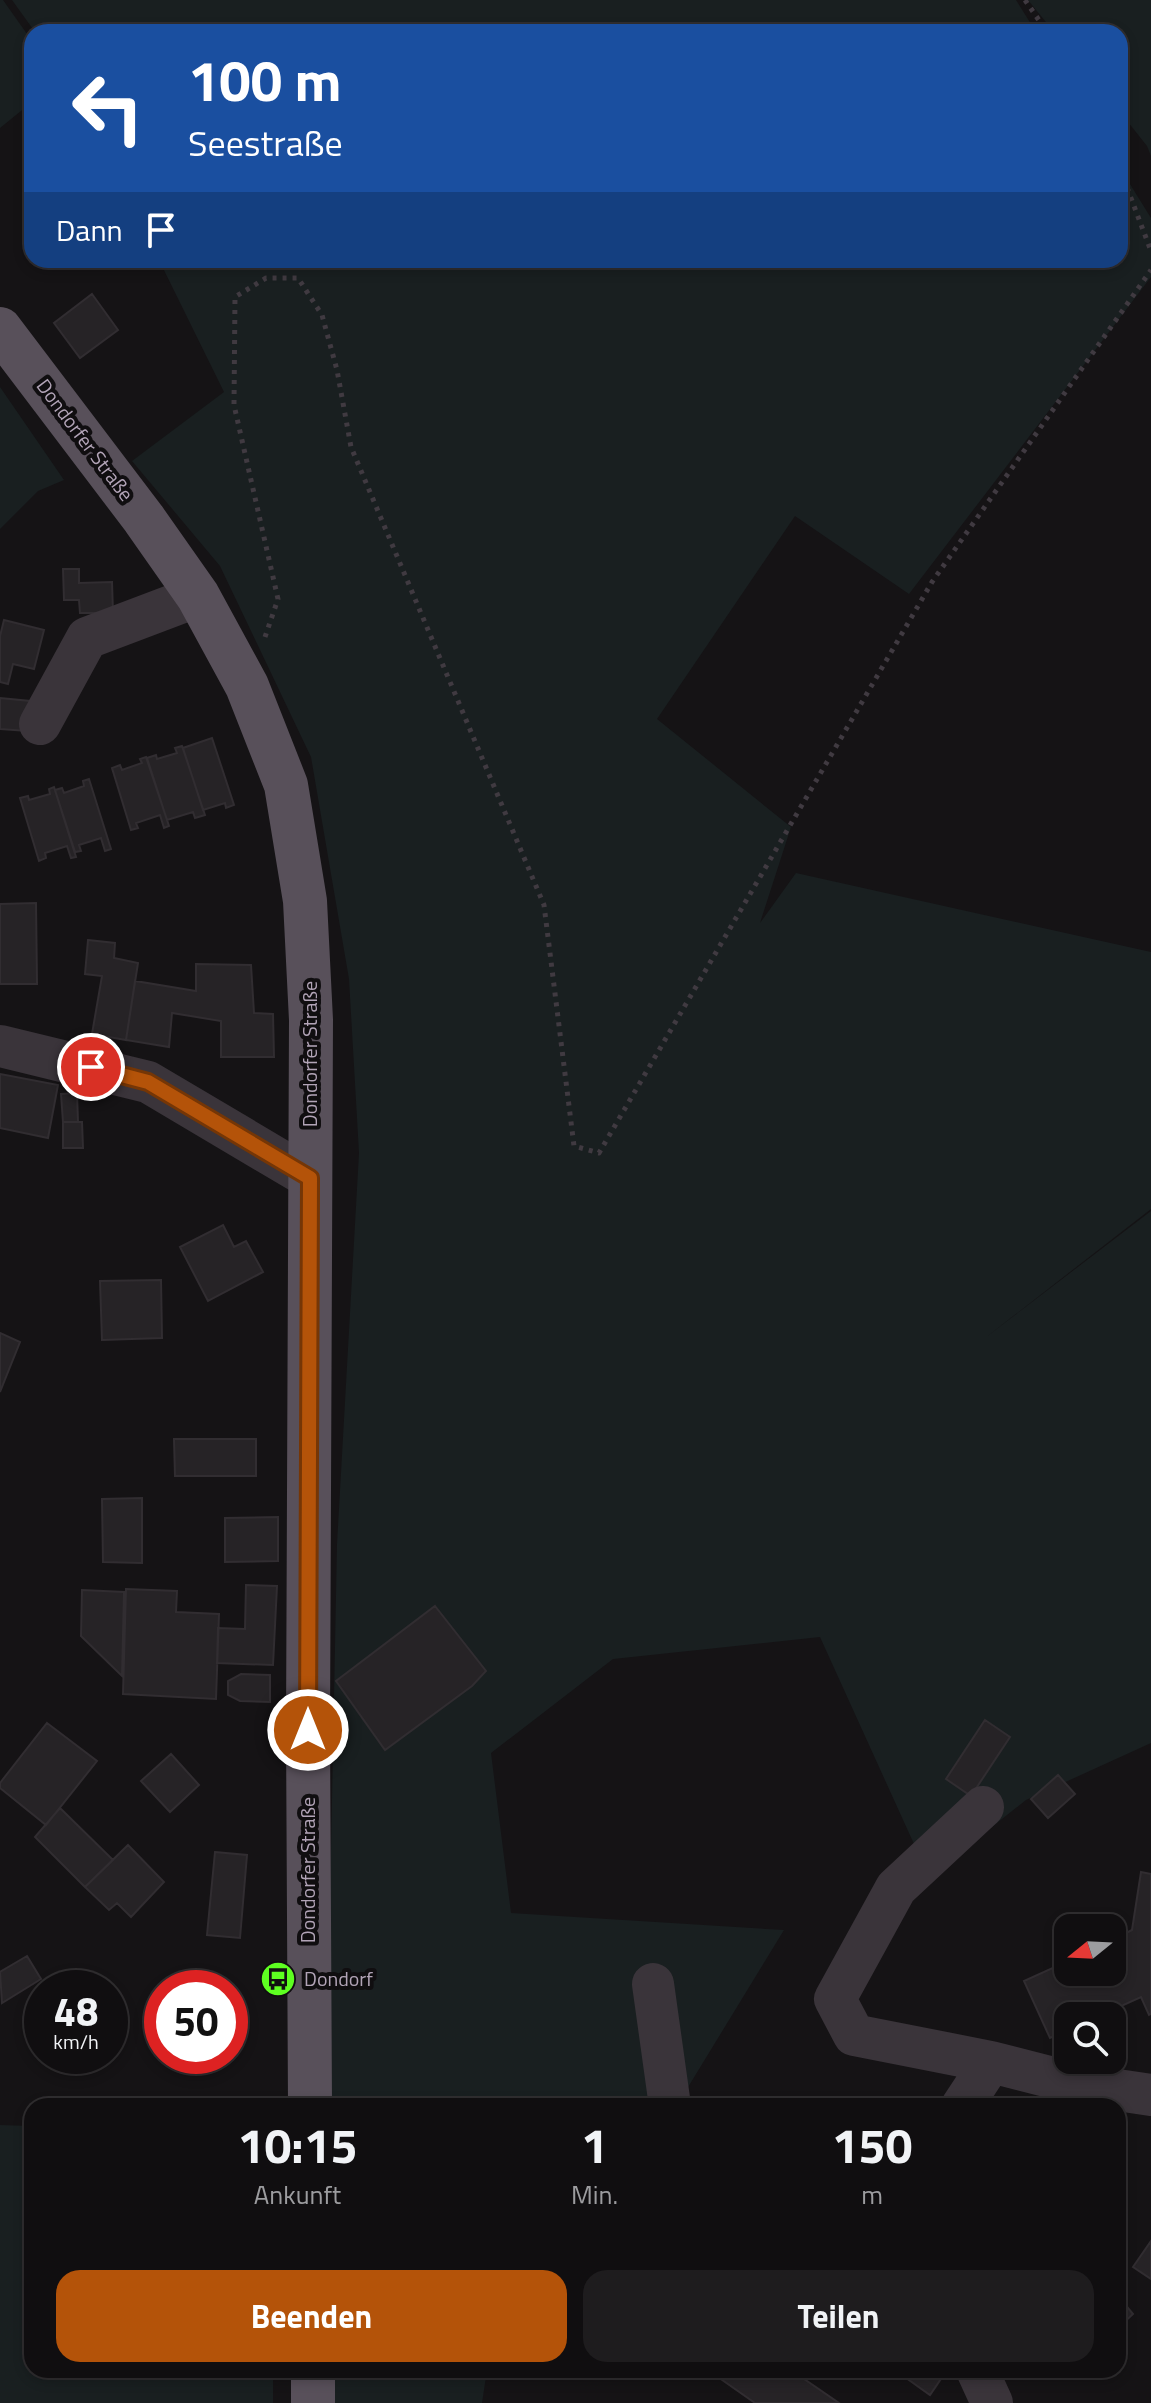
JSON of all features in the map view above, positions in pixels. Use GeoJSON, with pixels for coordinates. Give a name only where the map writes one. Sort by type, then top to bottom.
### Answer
{"type":"FeatureCollection","features":[{"type":"Feature","properties":{"kind":"main road","name":"Dondorfer Straße"},"geometry":{"type":"LineString","coordinates":[[0,329],[144,519],[198,596],[247,686],[286,785],[305,901],[311,1020],[310,2098]]}},
{"type":"Feature","properties":{"kind":"main road"},"geometry":{"type":"LineString","coordinates":[[313,2378],[313,2403]]}},
{"type":"Feature","properties":{"kind":"street"},"geometry":{"type":"LineString","coordinates":[[40,724],[87,638],[198,596]]}},
{"type":"Feature","properties":{"kind":"street"},"geometry":{"type":"LineString","coordinates":[[0,1046],[148,1082],[310,1178]]}},
{"type":"Feature","properties":{"kind":"street"},"geometry":{"type":"LineString","coordinates":[[983,1807],[896,1888],[835,1999],[854,2035],[991,2062],[1077,2084],[1151,2095]]}},
{"type":"Feature","properties":{"kind":"street"},"geometry":{"type":"LineString","coordinates":[[653,1984],[669,2098]]}},
{"type":"Feature","properties":{"kind":"street"},"geometry":{"type":"LineString","coordinates":[[967,2098],[991,2062]]}},
{"type":"Feature","properties":{"kind":"street"},"geometry":{"type":"LineString","coordinates":[[981,2378],[992,2403]]}},
{"type":"Feature","properties":{"kind":"path"},"geometry":{"type":"LineString","coordinates":[[1025,0],[1042,24]]}},
{"type":"Feature","properties":{"kind":"path"},"geometry":{"type":"LineString","coordinates":[[1128,190],[1151,251]]}},
{"type":"Feature","properties":{"kind":"path"},"geometry":{"type":"LineString","coordinates":[[247,686],[278,599],[234,405],[235,297],[266,278],[298,278],[322,315],[337,370],[351,447],[544,905],[574,1146],[599,1153],[932,582],[1151,270]]}},
{"type":"Feature","properties":{"kind":"shaded area"},"geometry":{"type":"Polygon","coordinates":[[[0,0],[3,0],[24,30],[24,108],[0,128],[0,0]]]}},
{"type":"Feature","properties":{"kind":"shaded area"},"geometry":{"type":"Polygon","coordinates":[[[12,0],[1016,0],[1031,24],[29,24],[12,0]]]}},
{"type":"Feature","properties":{"kind":"shaded area"},"geometry":{"type":"Polygon","coordinates":[[[1028,0],[1151,0],[1151,156],[1128,122],[1128,24],[1048,24],[1028,0]]]}},
{"type":"Feature","properties":{"kind":"shaded area"},"geometry":{"type":"Polygon","coordinates":[[[1128,181],[1151,218],[1151,277],[909,594],[795,516],[657,719],[791,827],[760,923],[796,873],[1151,952],[1151,1209],[985,1338],[1151,1211],[1151,1743],[1026,1800],[929,1877],[820,1637],[613,1659],[491,1753],[511,1913],[784,1930],[680,2098],[326,2098],[337,1544],[359,1153],[349,979],[311,757],[220,566],[132,461],[224,392],[163,268],[1128,268],[1128,181]]]}},
{"type":"Feature","properties":{"kind":"shaded area"},"geometry":{"type":"Polygon","coordinates":[[[0,387],[64,480],[38,491],[0,529],[0,387]]]}},
{"type":"Feature","properties":{"kind":"shaded area"},"geometry":{"type":"Polygon","coordinates":[[[0,2125],[24,2126],[24,2378],[273,2378],[273,2403],[0,2403],[0,2125]]]}},
{"type":"Feature","properties":{"kind":"shaded area"},"geometry":{"type":"Polygon","coordinates":[[[333,2378],[486,2378],[482,2403],[334,2403],[333,2378]]]}},
{"type":"Feature","properties":{"kind":"building"},"geometry":{"type":"Polygon","coordinates":[[[92,294],[118,330],[80,358],[54,323],[92,294]]]}},
{"type":"Feature","properties":{"kind":"building"},"geometry":{"type":"Polygon","coordinates":[[[63,569],[79,569],[79,583],[112,582],[113,613],[80,613],[79,600],[64,600],[63,569]]]}},
{"type":"Feature","properties":{"kind":"building"},"geometry":{"type":"Polygon","coordinates":[[[4,620],[44,630],[34,669],[13,664],[8,684],[0,682],[0,636],[4,620]]]}},
{"type":"Feature","properties":{"kind":"building"},"geometry":{"type":"Polygon","coordinates":[[[0,698],[30,701],[27,731],[0,729],[0,698]]]}},
{"type":"Feature","properties":{"kind":"building"},"geometry":{"type":"Polygon","coordinates":[[[212,738],[234,805],[226,808],[225,803],[203,810],[183,748],[212,738]]]}},
{"type":"Feature","properties":{"kind":"building"},"geometry":{"type":"Polygon","coordinates":[[[182,746],[205,815],[195,818],[193,812],[167,820],[147,758],[156,755],[157,759],[177,753],[175,748],[182,746]]]}},
{"type":"Feature","properties":{"kind":"building"},"geometry":{"type":"Polygon","coordinates":[[[146,757],[169,826],[164,828],[160,815],[136,823],[138,828],[131,830],[112,768],[120,765],[122,770],[142,763],[140,759],[146,757]]]}},
{"type":"Feature","properties":{"kind":"building"},"geometry":{"type":"Polygon","coordinates":[[[89,779],[111,849],[105,851],[101,838],[79,845],[81,851],[75,852],[55,790],[62,788],[64,793],[84,786],[83,781],[89,779]]]}},
{"type":"Feature","properties":{"kind":"building"},"geometry":{"type":"Polygon","coordinates":[[[54,787],[76,857],[71,858],[67,846],[45,853],[46,858],[39,861],[20,798],[28,796],[29,800],[50,794],[49,789],[54,787]]]}},
{"type":"Feature","properties":{"kind":"building"},"geometry":{"type":"Polygon","coordinates":[[[36,903],[37,984],[0,984],[0,904],[36,903]]]}},
{"type":"Feature","properties":{"kind":"building"},"geometry":{"type":"Polygon","coordinates":[[[88,940],[115,943],[114,958],[138,963],[126,1040],[92,1034],[102,976],[85,974],[88,940]]]}},
{"type":"Feature","properties":{"kind":"building"},"geometry":{"type":"Polygon","coordinates":[[[196,964],[251,965],[254,1013],[273,1014],[274,1057],[221,1057],[221,1021],[172,1013],[169,1047],[126,1040],[135,981],[196,991],[196,964]]]}},
{"type":"Feature","properties":{"kind":"building"},"geometry":{"type":"Polygon","coordinates":[[[0,1074],[58,1085],[48,1138],[0,1128],[0,1074]]]}},
{"type":"Feature","properties":{"kind":"building"},"geometry":{"type":"Polygon","coordinates":[[[77,1093],[78,1122],[63,1122],[61,1094],[77,1093]]]}},
{"type":"Feature","properties":{"kind":"building"},"geometry":{"type":"Polygon","coordinates":[[[63,1122],[82,1122],[83,1148],[63,1148],[63,1122]]]}},
{"type":"Feature","properties":{"kind":"building"},"geometry":{"type":"Polygon","coordinates":[[[223,1225],[234,1247],[246,1241],[263,1272],[208,1301],[180,1247],[223,1225]]]}},
{"type":"Feature","properties":{"kind":"building"},"geometry":{"type":"Polygon","coordinates":[[[161,1280],[162,1338],[102,1340],[100,1281],[161,1280]]]}},
{"type":"Feature","properties":{"kind":"building"},"geometry":{"type":"Polygon","coordinates":[[[0,1333],[20,1342],[0,1392],[0,1333]]]}},
{"type":"Feature","properties":{"kind":"building"},"geometry":{"type":"Polygon","coordinates":[[[174,1439],[256,1439],[256,1476],[175,1476],[174,1439]]]}},
{"type":"Feature","properties":{"kind":"building"},"geometry":{"type":"Polygon","coordinates":[[[142,1498],[142,1563],[103,1562],[102,1499],[142,1498]]]}},
{"type":"Feature","properties":{"kind":"building"},"geometry":{"type":"Polygon","coordinates":[[[278,1517],[278,1561],[225,1562],[225,1518],[278,1517]]]}},
{"type":"Feature","properties":{"kind":"building"},"geometry":{"type":"Polygon","coordinates":[[[246,1585],[277,1586],[273,1665],[217,1663],[218,1628],[245,1629],[246,1585]]]}},
{"type":"Feature","properties":{"kind":"building"},"geometry":{"type":"Polygon","coordinates":[[[126,1589],[177,1591],[176,1612],[219,1614],[216,1699],[123,1694],[126,1589]]]}},
{"type":"Feature","properties":{"kind":"building"},"geometry":{"type":"Polygon","coordinates":[[[82,1590],[124,1592],[122,1676],[81,1636],[82,1590]]]}},
{"type":"Feature","properties":{"kind":"building"},"geometry":{"type":"Polygon","coordinates":[[[435,1606],[486,1671],[472,1686],[385,1750],[336,1681],[435,1606]]]}},
{"type":"Feature","properties":{"kind":"building"},"geometry":{"type":"Polygon","coordinates":[[[241,1674],[270,1675],[270,1702],[240,1701],[228,1695],[228,1681],[241,1674]]]}},
{"type":"Feature","properties":{"kind":"building"},"geometry":{"type":"Polygon","coordinates":[[[985,1720],[1010,1737],[971,1796],[946,1779],[985,1720]]]}},
{"type":"Feature","properties":{"kind":"building"},"geometry":{"type":"Polygon","coordinates":[[[47,1723],[97,1761],[46,1825],[0,1788],[0,1783],[47,1723]]]}},
{"type":"Feature","properties":{"kind":"building"},"geometry":{"type":"Polygon","coordinates":[[[171,1754],[199,1785],[170,1812],[141,1781],[171,1754]]]}},
{"type":"Feature","properties":{"kind":"building"},"geometry":{"type":"Polygon","coordinates":[[[1058,1775],[1075,1794],[1048,1818],[1031,1799],[1058,1775]]]}},
{"type":"Feature","properties":{"kind":"building"},"geometry":{"type":"Polygon","coordinates":[[[60,1808],[113,1860],[85,1887],[35,1837],[60,1808]]]}},
{"type":"Feature","properties":{"kind":"building"},"geometry":{"type":"Polygon","coordinates":[[[128,1845],[164,1882],[131,1917],[117,1903],[109,1910],[85,1887],[128,1845]]]}},
{"type":"Feature","properties":{"kind":"building"},"geometry":{"type":"Polygon","coordinates":[[[215,1852],[247,1855],[240,1938],[207,1935],[215,1852]]]}},
{"type":"Feature","properties":{"kind":"building"},"geometry":{"type":"Polygon","coordinates":[[[1141,1872],[1151,1874],[1151,2014],[1141,1997],[1126,2004],[1054,2002],[1054,2036],[1050,2038],[1024,1981],[1054,1967],[1054,1986],[1126,1986],[1126,1933],[1132,1930],[1141,1872]]]}},
{"type":"Feature","properties":{"kind":"building"},"geometry":{"type":"Polygon","coordinates":[[[27,1956],[36,1970],[24,1970],[24,1989],[2,2003],[0,1972],[27,1956]]]}},
{"type":"Feature","properties":{"kind":"building"},"geometry":{"type":"Polygon","coordinates":[[[1151,2241],[1151,2279],[1133,2267],[1151,2241]]]}},
{"type":"Feature","properties":{"kind":"building"},"geometry":{"type":"Polygon","coordinates":[[[1126,2306],[1133,2314],[1126,2321],[1126,2306]]]}},
{"type":"Feature","properties":{"kind":"building"},"geometry":{"type":"Polygon","coordinates":[[[719,2378],[803,2378],[839,2403],[755,2403],[719,2378]]]}},
{"type":"Feature","properties":{"kind":"building"},"geometry":{"type":"Polygon","coordinates":[[[906,2378],[942,2378],[930,2395],[906,2378]]]}},
{"type":"Feature","properties":{"kind":"place","name":"Dondorf"},"geometry":{"type":"Point","coordinates":[278,1979]}},
{"type":"Feature","properties":{"kind":"route"},"geometry":{"type":"LineString","coordinates":[[91,1067],[148,1082],[310,1178],[308,1730]]}}]}
